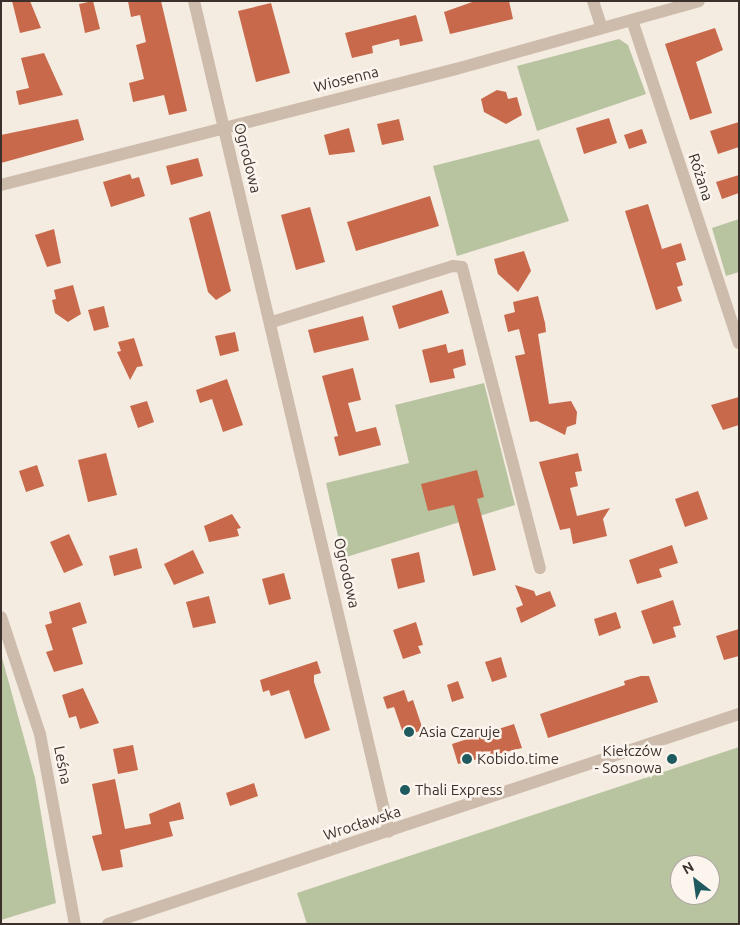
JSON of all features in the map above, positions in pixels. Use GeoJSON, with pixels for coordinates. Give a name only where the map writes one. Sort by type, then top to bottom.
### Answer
{"type":"FeatureCollection","features":[{"type":"Feature","properties":{"kind":"street","name":"Ogrodowa"},"geometry":{"type":"LineString","coordinates":[[194,1],[272,322],[389,831]]}},
{"type":"Feature","properties":{"kind":"street"},"geometry":{"type":"LineString","coordinates":[[593,1],[602,28]]}},
{"type":"Feature","properties":{"kind":"street","name":"Wiosenna"},"geometry":{"type":"LineString","coordinates":[[1,185],[602,28],[698,1]]}},
{"type":"Feature","properties":{"kind":"street","name":"Różana"},"geometry":{"type":"LineString","coordinates":[[632,20],[739,343]]}},
{"type":"Feature","properties":{"kind":"street"},"geometry":{"type":"LineString","coordinates":[[272,322],[453,266],[462,267],[540,568]]}},
{"type":"Feature","properties":{"kind":"street","name":"Leśna"},"geometry":{"type":"LineString","coordinates":[[1,617],[40,734],[75,924]]}},
{"type":"Feature","properties":{"kind":"street","name":"Wrocławska"},"geometry":{"type":"LineString","coordinates":[[108,924],[739,714]]}},
{"type":"Feature","properties":{"kind":"green space"},"geometry":{"type":"Polygon","coordinates":[[[619,39],[628,45],[646,94],[537,131],[517,66],[619,39]]]}},
{"type":"Feature","properties":{"kind":"green space"},"geometry":{"type":"Polygon","coordinates":[[[539,139],[569,221],[457,256],[433,166],[539,139]]]}},
{"type":"Feature","properties":{"kind":"green space"},"geometry":{"type":"Polygon","coordinates":[[[739,219],[739,272],[726,276],[712,228],[739,219]]]}},
{"type":"Feature","properties":{"kind":"green space"},"geometry":{"type":"Polygon","coordinates":[[[484,383],[515,505],[343,558],[326,483],[409,463],[395,405],[484,383]]]}},
{"type":"Feature","properties":{"kind":"green space"},"geometry":{"type":"Polygon","coordinates":[[[1,654],[35,778],[56,903],[1,920],[1,654]]]}},
{"type":"Feature","properties":{"kind":"green space"},"geometry":{"type":"Polygon","coordinates":[[[739,747],[739,924],[307,924],[297,893],[739,747]]]}},
{"type":"Feature","properties":{"kind":"building"},"geometry":{"type":"Polygon","coordinates":[[[12,1],[30,1],[41,28],[20,33],[12,1]]]}},
{"type":"Feature","properties":{"kind":"building"},"geometry":{"type":"Polygon","coordinates":[[[93,1],[100,29],[85,33],[79,4],[93,1]]]}},
{"type":"Feature","properties":{"kind":"building"},"geometry":{"type":"Polygon","coordinates":[[[128,1],[161,1],[187,111],[169,115],[164,95],[133,102],[129,83],[144,79],[136,45],[146,42],[140,15],[131,17],[128,1]]]}},
{"type":"Feature","properties":{"kind":"building"},"geometry":{"type":"Polygon","coordinates":[[[475,1],[509,1],[513,19],[450,34],[444,12],[475,1]]]}},
{"type":"Feature","properties":{"kind":"building"},"geometry":{"type":"Polygon","coordinates":[[[271,3],[290,73],[256,82],[238,11],[271,3]]]}},
{"type":"Feature","properties":{"kind":"building"},"geometry":{"type":"Polygon","coordinates":[[[416,15],[423,41],[400,46],[399,39],[372,46],[373,53],[352,58],[345,33],[416,15]]]}},
{"type":"Feature","properties":{"kind":"building"},"geometry":{"type":"Polygon","coordinates":[[[715,28],[723,50],[696,62],[712,113],[690,120],[665,44],[715,28]]]}},
{"type":"Feature","properties":{"kind":"building"},"geometry":{"type":"Polygon","coordinates":[[[44,53],[63,95],[19,105],[16,91],[29,88],[21,58],[44,53]]]}},
{"type":"Feature","properties":{"kind":"building"},"geometry":{"type":"Polygon","coordinates":[[[497,90],[506,92],[508,99],[517,97],[522,115],[506,124],[484,112],[481,99],[497,90]]]}},
{"type":"Feature","properties":{"kind":"building"},"geometry":{"type":"Polygon","coordinates":[[[609,118],[617,143],[584,154],[576,128],[609,118]]]}},
{"type":"Feature","properties":{"kind":"building"},"geometry":{"type":"Polygon","coordinates":[[[78,119],[84,140],[1,163],[1,135],[78,119]]]}},
{"type":"Feature","properties":{"kind":"building"},"geometry":{"type":"Polygon","coordinates":[[[399,119],[404,140],[382,145],[377,124],[399,119]]]}},
{"type":"Feature","properties":{"kind":"building"},"geometry":{"type":"Polygon","coordinates":[[[739,122],[739,147],[718,154],[710,131],[739,122]]]}},
{"type":"Feature","properties":{"kind":"building"},"geometry":{"type":"Polygon","coordinates":[[[349,128],[355,152],[329,155],[324,135],[349,128]]]}},
{"type":"Feature","properties":{"kind":"building"},"geometry":{"type":"Polygon","coordinates":[[[642,129],[647,143],[629,149],[624,135],[642,129]]]}},
{"type":"Feature","properties":{"kind":"building"},"geometry":{"type":"Polygon","coordinates":[[[198,158],[203,176],[171,185],[166,166],[198,158]]]}},
{"type":"Feature","properties":{"kind":"building"},"geometry":{"type":"Polygon","coordinates":[[[130,174],[132,179],[139,177],[145,196],[111,207],[103,182],[130,174]]]}},
{"type":"Feature","properties":{"kind":"building"},"geometry":{"type":"Polygon","coordinates":[[[739,175],[739,193],[722,199],[716,182],[739,175]]]}},
{"type":"Feature","properties":{"kind":"building"},"geometry":{"type":"Polygon","coordinates":[[[430,196],[439,226],[356,251],[347,222],[430,196]]]}},
{"type":"Feature","properties":{"kind":"building"},"geometry":{"type":"Polygon","coordinates":[[[648,204],[662,249],[681,243],[686,260],[676,263],[683,285],[677,287],[682,301],[656,310],[625,211],[648,204]]]}},
{"type":"Feature","properties":{"kind":"building"},"geometry":{"type":"Polygon","coordinates":[[[310,207],[325,262],[296,270],[281,215],[310,207]]]}},
{"type":"Feature","properties":{"kind":"building"},"geometry":{"type":"Polygon","coordinates":[[[210,211],[231,291],[216,300],[208,292],[189,218],[210,211]]]}},
{"type":"Feature","properties":{"kind":"building"},"geometry":{"type":"Polygon","coordinates":[[[54,229],[61,263],[47,267],[35,235],[54,229]]]}},
{"type":"Feature","properties":{"kind":"building"},"geometry":{"type":"Polygon","coordinates":[[[524,251],[531,271],[518,292],[498,274],[494,259],[524,251]]]}},
{"type":"Feature","properties":{"kind":"building"},"geometry":{"type":"Polygon","coordinates":[[[73,285],[81,314],[68,322],[55,313],[52,300],[56,299],[54,290],[73,285]]]}},
{"type":"Feature","properties":{"kind":"building"},"geometry":{"type":"Polygon","coordinates":[[[442,290],[449,313],[399,329],[392,306],[442,290]]]}},
{"type":"Feature","properties":{"kind":"building"},"geometry":{"type":"Polygon","coordinates":[[[538,296],[546,332],[538,334],[549,404],[571,401],[577,412],[576,424],[567,427],[565,435],[537,421],[530,422],[515,356],[525,354],[519,329],[508,332],[504,315],[515,312],[513,302],[538,296]]]}},
{"type":"Feature","properties":{"kind":"building"},"geometry":{"type":"Polygon","coordinates":[[[104,306],[109,327],[94,331],[88,310],[104,306]]]}},
{"type":"Feature","properties":{"kind":"building"},"geometry":{"type":"Polygon","coordinates":[[[363,316],[369,340],[314,353],[308,330],[363,316]]]}},
{"type":"Feature","properties":{"kind":"building"},"geometry":{"type":"Polygon","coordinates":[[[235,332],[239,351],[220,356],[215,336],[235,332]]]}},
{"type":"Feature","properties":{"kind":"building"},"geometry":{"type":"Polygon","coordinates":[[[134,338],[143,366],[137,367],[130,380],[117,352],[121,351],[118,342],[134,338]]]}},
{"type":"Feature","properties":{"kind":"building"},"geometry":{"type":"Polygon","coordinates":[[[446,344],[448,353],[463,349],[466,365],[453,369],[455,378],[430,383],[422,350],[446,344]]]}},
{"type":"Feature","properties":{"kind":"building"},"geometry":{"type":"Polygon","coordinates":[[[353,368],[361,400],[348,403],[356,432],[376,427],[381,445],[339,456],[334,437],[338,436],[322,376],[353,368]]]}},
{"type":"Feature","properties":{"kind":"building"},"geometry":{"type":"Polygon","coordinates":[[[227,379],[243,425],[223,432],[212,399],[200,403],[196,390],[227,379]]]}},
{"type":"Feature","properties":{"kind":"building"},"geometry":{"type":"Polygon","coordinates":[[[739,397],[739,425],[723,430],[711,405],[739,397]]]}},
{"type":"Feature","properties":{"kind":"building"},"geometry":{"type":"Polygon","coordinates":[[[147,401],[154,422],[138,428],[130,406],[147,401]]]}},
{"type":"Feature","properties":{"kind":"building"},"geometry":{"type":"Polygon","coordinates":[[[106,453],[117,495],[88,502],[78,460],[106,453]]]}},
{"type":"Feature","properties":{"kind":"building"},"geometry":{"type":"Polygon","coordinates":[[[578,453],[582,471],[575,472],[578,486],[570,488],[577,516],[610,508],[603,519],[607,536],[573,544],[570,528],[560,530],[539,462],[578,453]]]}},
{"type":"Feature","properties":{"kind":"building"},"geometry":{"type":"Polygon","coordinates":[[[37,465],[44,486],[26,492],[19,471],[37,465]]]}},
{"type":"Feature","properties":{"kind":"building"},"geometry":{"type":"Polygon","coordinates":[[[477,470],[484,497],[477,499],[496,570],[473,576],[454,505],[428,511],[421,484],[477,470]]]}},
{"type":"Feature","properties":{"kind":"building"},"geometry":{"type":"Polygon","coordinates":[[[698,491],[708,519],[685,527],[675,499],[698,491]]]}},
{"type":"Feature","properties":{"kind":"building"},"geometry":{"type":"Polygon","coordinates":[[[232,514],[241,528],[237,529],[239,536],[209,542],[204,526],[232,514]]]}},
{"type":"Feature","properties":{"kind":"building"},"geometry":{"type":"Polygon","coordinates":[[[69,534],[83,565],[64,573],[50,542],[69,534]]]}},
{"type":"Feature","properties":{"kind":"building"},"geometry":{"type":"Polygon","coordinates":[[[672,545],[678,563],[659,569],[662,577],[637,584],[629,560],[672,545]]]}},
{"type":"Feature","properties":{"kind":"building"},"geometry":{"type":"Polygon","coordinates":[[[137,548],[142,568],[114,576],[109,556],[137,548]]]}},
{"type":"Feature","properties":{"kind":"building"},"geometry":{"type":"Polygon","coordinates":[[[193,550],[204,573],[174,585],[164,564],[193,550]]]}},
{"type":"Feature","properties":{"kind":"building"},"geometry":{"type":"Polygon","coordinates":[[[419,552],[425,582],[398,589],[391,559],[419,552]]]}},
{"type":"Feature","properties":{"kind":"building"},"geometry":{"type":"Polygon","coordinates":[[[284,573],[291,599],[269,605],[262,579],[284,573]]]}},
{"type":"Feature","properties":{"kind":"building"},"geometry":{"type":"Polygon","coordinates":[[[515,585],[534,591],[536,596],[550,591],[556,606],[521,623],[516,608],[523,605],[515,585]]]}},
{"type":"Feature","properties":{"kind":"building"},"geometry":{"type":"Polygon","coordinates":[[[209,596],[216,623],[193,628],[186,602],[209,596]]]}},
{"type":"Feature","properties":{"kind":"building"},"geometry":{"type":"Polygon","coordinates":[[[673,600],[681,625],[673,627],[676,637],[653,644],[641,611],[673,600]]]}},
{"type":"Feature","properties":{"kind":"building"},"geometry":{"type":"Polygon","coordinates":[[[80,602],[87,623],[72,628],[83,664],[54,672],[46,652],[53,650],[45,625],[52,623],[49,612],[80,602]]]}},
{"type":"Feature","properties":{"kind":"building"},"geometry":{"type":"Polygon","coordinates":[[[616,612],[621,628],[599,636],[594,619],[616,612]]]}},
{"type":"Feature","properties":{"kind":"building"},"geometry":{"type":"Polygon","coordinates":[[[416,622],[423,645],[418,646],[421,653],[403,659],[393,630],[416,622]]]}},
{"type":"Feature","properties":{"kind":"building"},"geometry":{"type":"Polygon","coordinates":[[[739,629],[739,656],[724,660],[716,636],[739,629]]]}},
{"type":"Feature","properties":{"kind":"building"},"geometry":{"type":"Polygon","coordinates":[[[501,657],[507,677],[492,682],[485,662],[501,657]]]}},
{"type":"Feature","properties":{"kind":"building"},"geometry":{"type":"Polygon","coordinates":[[[317,661],[321,673],[314,675],[314,682],[330,730],[305,739],[289,690],[271,696],[269,690],[263,692],[260,680],[317,661]]]}},
{"type":"Feature","properties":{"kind":"building"},"geometry":{"type":"Polygon","coordinates":[[[641,676],[649,676],[658,702],[548,738],[540,714],[625,685],[624,681],[641,676]]]}},
{"type":"Feature","properties":{"kind":"building"},"geometry":{"type":"Polygon","coordinates":[[[458,681],[464,698],[452,702],[447,685],[458,681]]]}},
{"type":"Feature","properties":{"kind":"building"},"geometry":{"type":"Polygon","coordinates":[[[83,688],[99,723],[80,729],[76,716],[69,718],[62,695],[83,688]]]}},
{"type":"Feature","properties":{"kind":"building"},"geometry":{"type":"Polygon","coordinates":[[[404,690],[408,702],[413,700],[423,730],[404,736],[394,707],[387,709],[383,697],[404,690]]]}},
{"type":"Feature","properties":{"kind":"building"},"geometry":{"type":"Polygon","coordinates":[[[514,724],[522,748],[458,764],[452,744],[514,724]]]}},
{"type":"Feature","properties":{"kind":"building"},"geometry":{"type":"Polygon","coordinates":[[[133,745],[138,770],[118,774],[113,749],[133,745]]]}},
{"type":"Feature","properties":{"kind":"building"},"geometry":{"type":"Polygon","coordinates":[[[115,779],[125,829],[151,824],[149,814],[180,802],[184,819],[169,822],[173,836],[120,850],[123,867],[102,871],[92,836],[102,834],[92,784],[115,779]]]}},
{"type":"Feature","properties":{"kind":"building"},"geometry":{"type":"Polygon","coordinates":[[[254,783],[258,796],[230,806],[226,793],[254,783]]]}},
{"type":"Feature","properties":{"kind":"place","name":"Asia Czaruje"},"geometry":{"type":"Point","coordinates":[409,732]}},
{"type":"Feature","properties":{"kind":"place","name":"Kobido.time"},"geometry":{"type":"Point","coordinates":[467,759]}},
{"type":"Feature","properties":{"kind":"place","name":"Kiełczów - Sosnowa"},"geometry":{"type":"Point","coordinates":[672,759]}},
{"type":"Feature","properties":{"kind":"place","name":"Thali Express"},"geometry":{"type":"Point","coordinates":[405,790]}}]}
